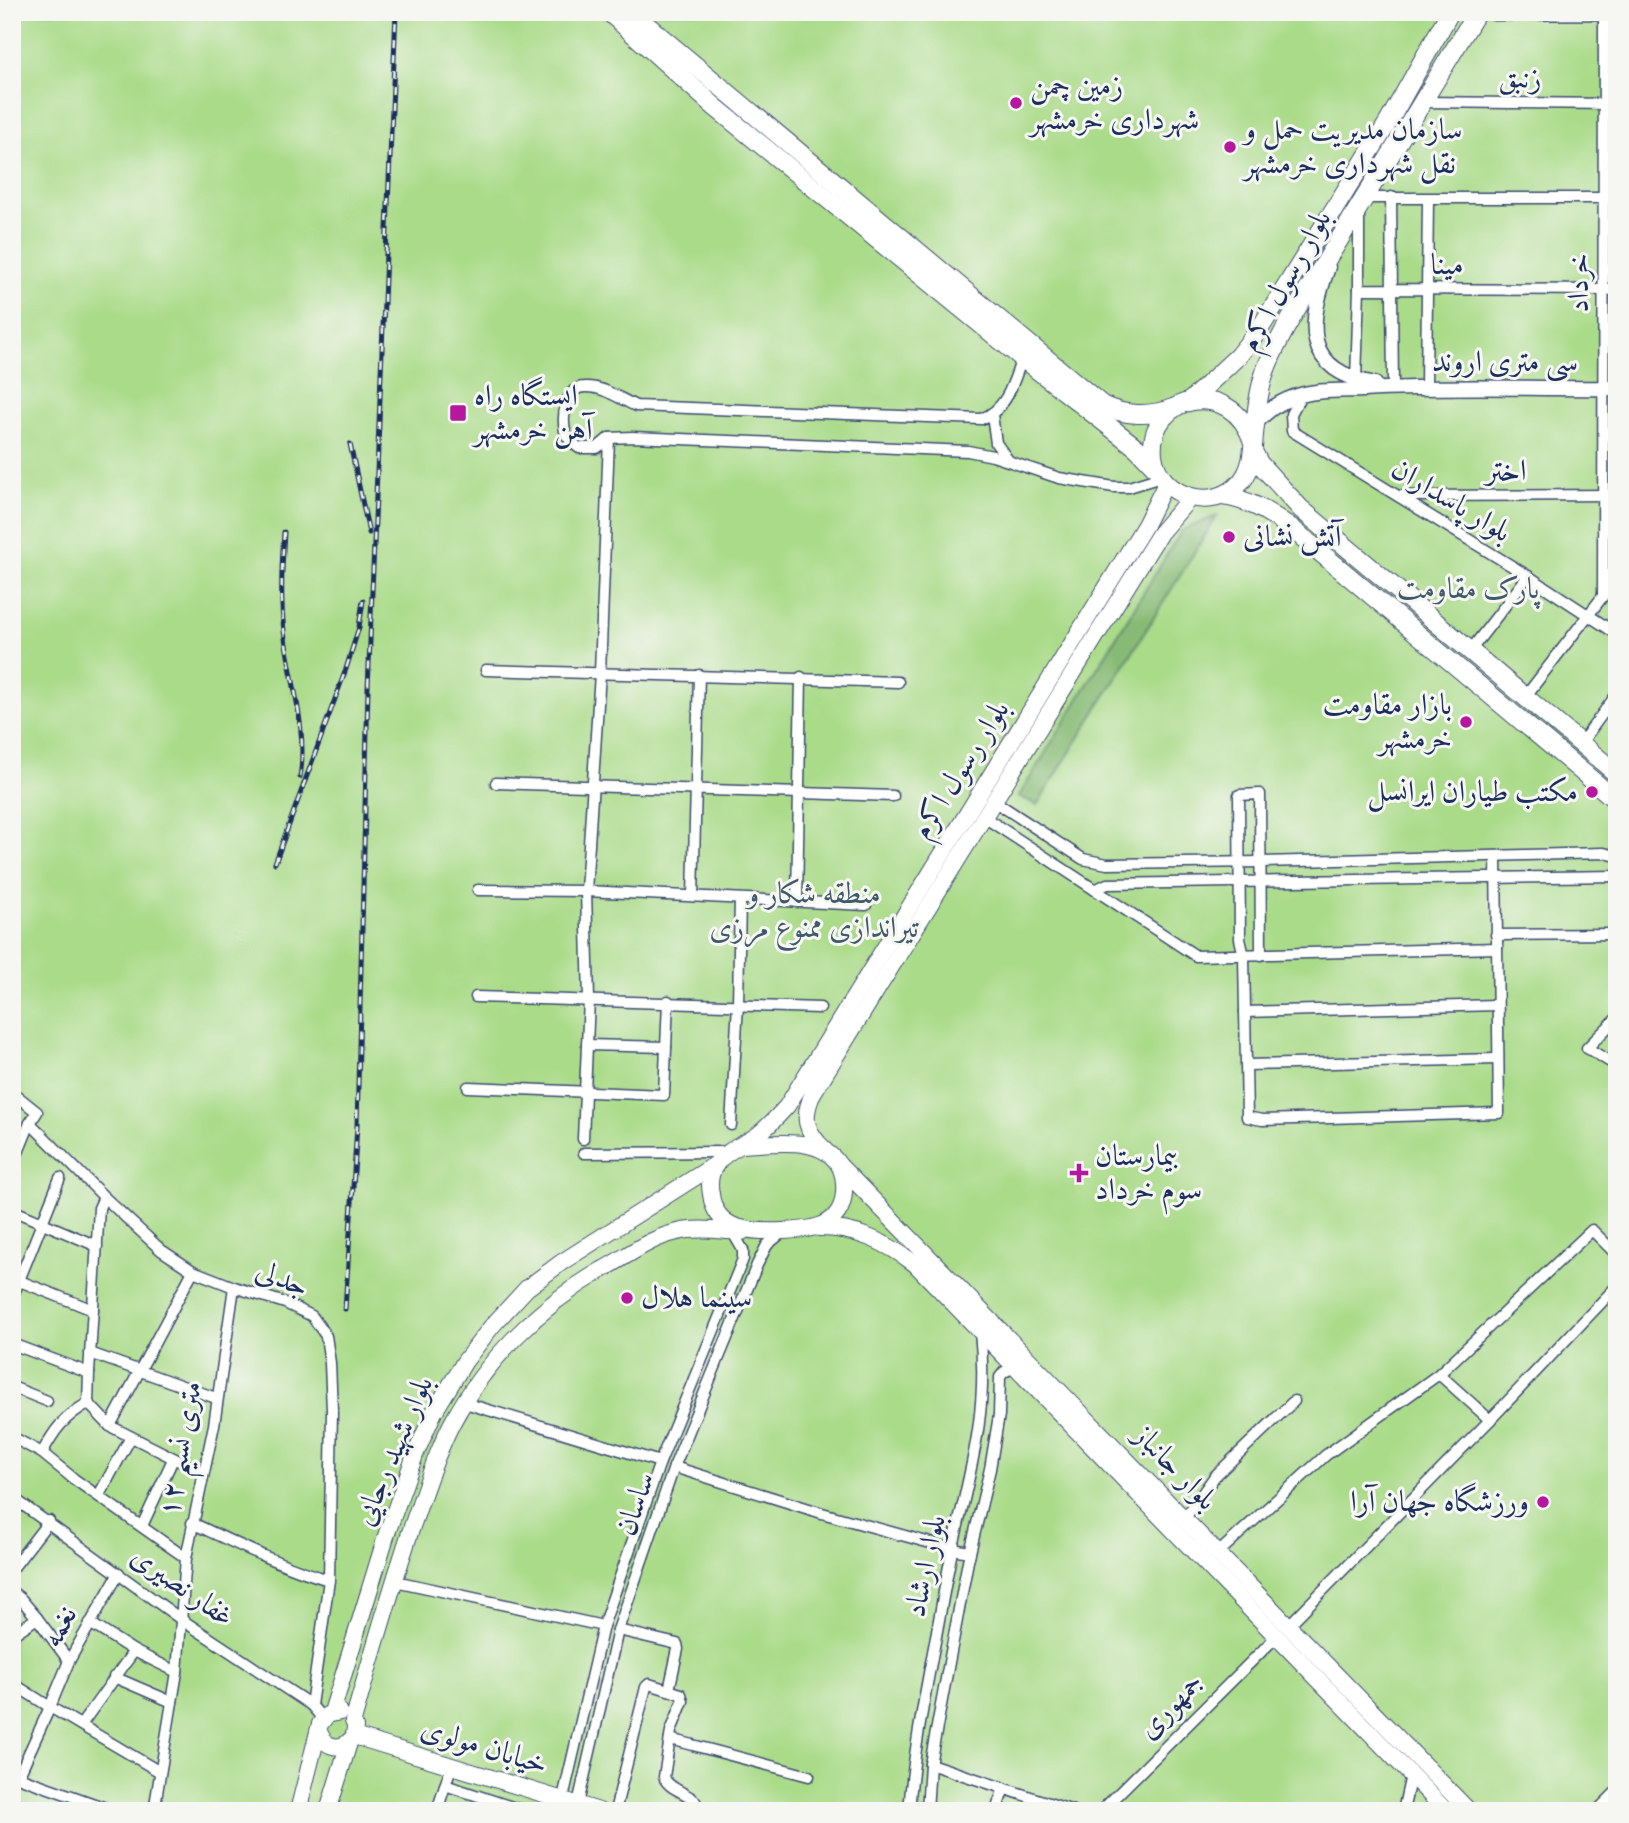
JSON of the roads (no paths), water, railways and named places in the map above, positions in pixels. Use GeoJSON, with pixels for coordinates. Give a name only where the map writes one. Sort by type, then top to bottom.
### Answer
{"type":"FeatureCollection","features":[{"type":"Feature","properties":{"kind":"main road"},"geometry":{"type":"LineString","coordinates":[[609,12],[715,107],[1022,358],[1137,448],[1181,494],[1200,499],[1222,496],[1238,498],[1261,507],[1290,527],[1617,801]]}},
{"type":"Feature","properties":{"kind":"main road"},"geometry":{"type":"LineString","coordinates":[[631,12],[1102,405],[1114,411],[1144,414],[1161,413],[1203,400],[1217,401],[1230,407],[1241,416],[1254,439],[1259,463],[1301,509],[1617,774]]}},
{"type":"Feature","properties":{"kind":"main road","name":"بلوار رسول اکرم"},"geometry":{"type":"LineString","coordinates":[[1183,404],[1238,356],[1259,330],[1389,121],[1450,12]]}},
{"type":"Feature","properties":{"kind":"main road","name":"بلوار رسول اکرم"},"geometry":{"type":"LineString","coordinates":[[1254,439],[1269,363],[1477,12]]}},
{"type":"Feature","properties":{"kind":"main road"},"geometry":{"type":"LineString","coordinates":[[1161,476],[1153,454],[1154,441],[1166,416],[1183,404]]}},
{"type":"Feature","properties":{"kind":"main road"},"geometry":{"type":"LineString","coordinates":[[1222,496],[1232,490],[1247,473],[1254,439]]}},
{"type":"Feature","properties":{"kind":"main road","name":"بلوار رسول اکرم"},"geometry":{"type":"LineString","coordinates":[[826,1151],[813,1138],[807,1124],[806,1110],[813,1093],[1145,525],[1161,476]]}},
{"type":"Feature","properties":{"kind":"main road","name":"بلوار رسول اکرم"},"geometry":{"type":"LineString","coordinates":[[737,1148],[761,1133],[787,1107],[966,831],[984,817],[1160,533],[1190,498]]}},
{"type":"Feature","properties":{"kind":"main road"},"geometry":{"type":"LineString","coordinates":[[813,1145],[826,1151],[840,1166],[844,1178],[842,1205],[828,1223],[816,1228],[752,1232],[727,1223],[718,1214],[712,1202],[711,1174],[716,1164],[737,1148],[813,1145]]}},
{"type":"Feature","properties":{"kind":"main road","name":"بلوار شهید رجایی"},"geometry":{"type":"LineString","coordinates":[[298,1811],[387,1532],[415,1455],[434,1412],[478,1343],[527,1288],[562,1262],[716,1164]]}},
{"type":"Feature","properties":{"kind":"main road","name":"بلوار جانباز"},"geometry":{"type":"LineString","coordinates":[[840,1166],[1218,1553],[1282,1631],[1446,1811]]}},
{"type":"Feature","properties":{"kind":"main road"},"geometry":{"type":"LineString","coordinates":[[627,1222],[642,1248]]}},
{"type":"Feature","properties":{"kind":"main road","name":"بلوار جانباز"},"geometry":{"type":"LineString","coordinates":[[816,1228],[852,1231],[885,1243],[915,1264],[980,1332],[1282,1631],[1469,1811]]}},
{"type":"Feature","properties":{"kind":"main road","name":"بلوار شهید رجایی"},"geometry":{"type":"LineString","coordinates":[[328,1811],[395,1581],[434,1463],[452,1423],[465,1403],[509,1344],[541,1312],[577,1285],[659,1238],[679,1231],[752,1232]]}},
{"type":"Feature","properties":{"kind":"main road"},"geometry":{"type":"LineString","coordinates":[[340,1712],[352,1733],[334,1747],[327,1744],[325,1721],[340,1712]]}},
{"type":"Feature","properties":{"kind":"main road","name":"خیابان مولوی"},"geometry":{"type":"LineString","coordinates":[[352,1733],[537,1793],[570,1807],[599,1811]]}},
{"type":"Feature","properties":{"kind":"street"},"geometry":{"type":"LineString","coordinates":[[1488,12],[1494,15],[1617,14]]}},
{"type":"Feature","properties":{"kind":"street","name":"خرداد"},"geometry":{"type":"LineString","coordinates":[[1603,596],[1603,495],[1610,388],[1604,290],[1604,13]]}},
{"type":"Feature","properties":{"kind":"street","name":"زنبق"},"geometry":{"type":"LineString","coordinates":[[1423,102],[1617,104]]}},
{"type":"Feature","properties":{"kind":"street"},"geometry":{"type":"LineString","coordinates":[[1391,197],[1393,388]]}},
{"type":"Feature","properties":{"kind":"street"},"geometry":{"type":"LineString","coordinates":[[1356,380],[1362,203],[1391,197],[1617,198]]}},
{"type":"Feature","properties":{"kind":"street"},"geometry":{"type":"LineString","coordinates":[[1426,388],[1428,199]]}},
{"type":"Feature","properties":{"kind":"street"},"geometry":{"type":"LineString","coordinates":[[1336,246],[1316,300],[1314,332],[1317,346],[1323,358],[1335,369],[1356,380],[1393,388]]}},
{"type":"Feature","properties":{"kind":"street","name":"مینا"},"geometry":{"type":"LineString","coordinates":[[1359,289],[1617,290]]}},
{"type":"Feature","properties":{"kind":"street"},"geometry":{"type":"LineString","coordinates":[[1022,358],[1006,400],[992,415],[981,419],[636,406],[600,388],[581,386],[572,392],[566,402],[565,431],[569,440],[579,448],[597,448],[609,438],[632,437],[968,451],[1059,478],[1114,487],[1129,487],[1161,476]]}},
{"type":"Feature","properties":{"kind":"street"},"geometry":{"type":"LineString","coordinates":[[1254,439],[1263,414],[1301,395],[1393,388]]}},
{"type":"Feature","properties":{"kind":"street","name":"سی متری اروند"},"geometry":{"type":"LineString","coordinates":[[1393,388],[1610,388]]}},
{"type":"Feature","properties":{"kind":"street","name":"بلوار پاسداران"},"geometry":{"type":"LineString","coordinates":[[1301,395],[1291,414],[1292,432],[1528,576],[1617,634]]}},
{"type":"Feature","properties":{"kind":"street"},"geometry":{"type":"LineString","coordinates":[[992,415],[996,443],[1009,461]]}},
{"type":"Feature","properties":{"kind":"street"},"geometry":{"type":"LineString","coordinates":[[583,1139],[589,999],[586,891],[600,673],[609,438]]}},
{"type":"Feature","properties":{"kind":"street","name":"اختر"},"geometry":{"type":"LineString","coordinates":[[1396,496],[1617,495]]}},
{"type":"Feature","properties":{"kind":"street"},"geometry":{"type":"LineString","coordinates":[[1471,651],[1528,576]]}},
{"type":"Feature","properties":{"kind":"street"},"geometry":{"type":"LineString","coordinates":[[1525,697],[1603,596],[1617,596]]}},
{"type":"Feature","properties":{"kind":"street"},"geometry":{"type":"LineString","coordinates":[[486,670],[898,681]]}},
{"type":"Feature","properties":{"kind":"street"},"geometry":{"type":"LineString","coordinates":[[693,897],[699,675]]}},
{"type":"Feature","properties":{"kind":"street"},"geometry":{"type":"LineString","coordinates":[[797,902],[801,677]]}},
{"type":"Feature","properties":{"kind":"street"},"geometry":{"type":"LineString","coordinates":[[1581,743],[1617,694]]}},
{"type":"Feature","properties":{"kind":"street"},"geometry":{"type":"LineString","coordinates":[[496,783],[893,796]]}},
{"type":"Feature","properties":{"kind":"street"},"geometry":{"type":"LineString","coordinates":[[1261,955],[1260,794],[1239,795],[1240,939],[1244,956],[1247,1117],[1262,1120],[1499,1113],[1496,856]]}},
{"type":"Feature","properties":{"kind":"street"},"geometry":{"type":"LineString","coordinates":[[994,801],[1083,859],[1107,864],[1604,853],[1617,856]]}},
{"type":"Feature","properties":{"kind":"street"},"geometry":{"type":"LineString","coordinates":[[984,817],[1196,956],[1497,948]]}},
{"type":"Feature","properties":{"kind":"street"},"geometry":{"type":"LineString","coordinates":[[1014,837],[1025,821]]}},
{"type":"Feature","properties":{"kind":"street"},"geometry":{"type":"LineString","coordinates":[[1384,859],[1384,878]]}},
{"type":"Feature","properties":{"kind":"street"},"geometry":{"type":"LineString","coordinates":[[1107,864],[1107,884]]}},
{"type":"Feature","properties":{"kind":"street"},"geometry":{"type":"LineString","coordinates":[[1095,890],[1107,884],[1617,876]]}},
{"type":"Feature","properties":{"kind":"street"},"geometry":{"type":"LineString","coordinates":[[478,890],[586,891],[866,905]]}},
{"type":"Feature","properties":{"kind":"street"},"geometry":{"type":"LineString","coordinates":[[731,1125],[738,1004],[740,899]]}},
{"type":"Feature","properties":{"kind":"street"},"geometry":{"type":"LineString","coordinates":[[1496,935],[1617,934]]}},
{"type":"Feature","properties":{"kind":"street"},"geometry":{"type":"LineString","coordinates":[[476,997],[668,1001],[820,1008]]}},
{"type":"Feature","properties":{"kind":"street"},"geometry":{"type":"LineString","coordinates":[[468,1087],[664,1095],[668,1001]]}},
{"type":"Feature","properties":{"kind":"street"},"geometry":{"type":"LineString","coordinates":[[1245,1012],[1497,1005]]}},
{"type":"Feature","properties":{"kind":"street"},"geometry":{"type":"LineString","coordinates":[[1617,1018],[1587,1048],[1617,1066]]}},
{"type":"Feature","properties":{"kind":"street"},"geometry":{"type":"LineString","coordinates":[[587,1045],[666,1047]]}},
{"type":"Feature","properties":{"kind":"street"},"geometry":{"type":"LineString","coordinates":[[1247,1065],[1497,1059]]}},
{"type":"Feature","properties":{"kind":"street","name":"جدلی"},"geometry":{"type":"LineString","coordinates":[[12,1093],[37,1112],[30,1123],[161,1250],[193,1271],[285,1303],[312,1317],[326,1336],[332,1410],[329,1580],[311,1705]]}},
{"type":"Feature","properties":{"kind":"street"},"geometry":{"type":"LineString","coordinates":[[12,1167],[30,1123]]}},
{"type":"Feature","properties":{"kind":"street"},"geometry":{"type":"LineString","coordinates":[[584,1153],[737,1148]]}},
{"type":"Feature","properties":{"kind":"street"},"geometry":{"type":"LineString","coordinates":[[12,1298],[16,1279],[60,1178]]}},
{"type":"Feature","properties":{"kind":"street"},"geometry":{"type":"LineString","coordinates":[[104,1197],[99,1208],[88,1403],[110,1426],[204,1473]]}},
{"type":"Feature","properties":{"kind":"street"},"geometry":{"type":"LineString","coordinates":[[12,1210],[97,1247]]}},
{"type":"Feature","properties":{"kind":"street"},"geometry":{"type":"LineString","coordinates":[[1218,1553],[1326,1455],[1439,1374],[1592,1230],[1617,1255]]}},
{"type":"Feature","properties":{"kind":"street","name":"ساسان"},"geometry":{"type":"LineString","coordinates":[[570,1807],[603,1626],[660,1462],[743,1259],[743,1250],[732,1231]]}},
{"type":"Feature","properties":{"kind":"street","name":"ساسان"},"geometry":{"type":"LineString","coordinates":[[570,1807],[618,1630],[674,1467],[757,1265],[767,1245],[784,1231]]}},
{"type":"Feature","properties":{"kind":"street"},"geometry":{"type":"LineString","coordinates":[[110,1426],[193,1271]]}},
{"type":"Feature","properties":{"kind":"street"},"geometry":{"type":"LineString","coordinates":[[16,1279],[93,1310]]}},
{"type":"Feature","properties":{"kind":"street","name":"جمهوری"},"geometry":{"type":"LineString","coordinates":[[1101,1811],[1490,1420],[1617,1286]]}},
{"type":"Feature","properties":{"kind":"street","name":"۱۲ متری نسیم"},"geometry":{"type":"LineString","coordinates":[[154,1811],[177,1672],[192,1523],[214,1425],[234,1287]]}},
{"type":"Feature","properties":{"kind":"street","name":"بلوار ارشاد"},"geometry":{"type":"LineString","coordinates":[[909,1811],[913,1762],[952,1549],[974,1466],[982,1414],[980,1332]]}},
{"type":"Feature","properties":{"kind":"street"},"geometry":{"type":"LineString","coordinates":[[12,1344],[89,1373]]}},
{"type":"Feature","properties":{"kind":"street"},"geometry":{"type":"LineString","coordinates":[[90,1353],[216,1398]]}},
{"type":"Feature","properties":{"kind":"street","name":"بلوار ارشاد"},"geometry":{"type":"LineString","coordinates":[[927,1811],[930,1764],[970,1552],[990,1469],[999,1415],[1000,1377],[1015,1367]]}},
{"type":"Feature","properties":{"kind":"street"},"geometry":{"type":"LineString","coordinates":[[1439,1374],[1490,1420]]}},
{"type":"Feature","properties":{"kind":"street"},"geometry":{"type":"LineString","coordinates":[[12,1387],[47,1401]]}},
{"type":"Feature","properties":{"kind":"street"},"geometry":{"type":"LineString","coordinates":[[1185,1518],[1215,1476],[1294,1401]]}},
{"type":"Feature","properties":{"kind":"street"},"geometry":{"type":"LineString","coordinates":[[41,1453],[69,1414],[88,1403]]}},
{"type":"Feature","properties":{"kind":"street"},"geometry":{"type":"LineString","coordinates":[[465,1403],[660,1462]]}},
{"type":"Feature","properties":{"kind":"street"},"geometry":{"type":"LineString","coordinates":[[12,1437],[41,1453],[187,1558]]}},
{"type":"Feature","properties":{"kind":"street"},"geometry":{"type":"LineString","coordinates":[[99,1495],[131,1437]]}},
{"type":"Feature","properties":{"kind":"street"},"geometry":{"type":"LineString","coordinates":[[142,1526],[173,1459]]}},
{"type":"Feature","properties":{"kind":"street"},"geometry":{"type":"LineString","coordinates":[[674,1467],[822,1513],[970,1552]]}},
{"type":"Feature","properties":{"kind":"street","name":"غفار نصیری"},"geometry":{"type":"LineString","coordinates":[[12,1497],[49,1521],[182,1620],[311,1705],[325,1721]]}},
{"type":"Feature","properties":{"kind":"street"},"geometry":{"type":"LineString","coordinates":[[12,1569],[49,1521]]}},
{"type":"Feature","properties":{"kind":"street"},"geometry":{"type":"LineString","coordinates":[[192,1523],[288,1566],[329,1580]]}},
{"type":"Feature","properties":{"kind":"street","name":"نغمه"},"geometry":{"type":"LineString","coordinates":[[114,1811],[18,1777],[69,1661],[119,1573]]}},
{"type":"Feature","properties":{"kind":"street"},"geometry":{"type":"LineString","coordinates":[[395,1581],[603,1626]]}},
{"type":"Feature","properties":{"kind":"street"},"geometry":{"type":"LineString","coordinates":[[12,1592],[37,1618],[69,1661]]}},
{"type":"Feature","properties":{"kind":"street"},"geometry":{"type":"LineString","coordinates":[[12,1635],[37,1618]]}},
{"type":"Feature","properties":{"kind":"street"},"geometry":{"type":"LineString","coordinates":[[90,1623],[134,1651],[177,1672]]}},
{"type":"Feature","properties":{"kind":"street"},"geometry":{"type":"LineString","coordinates":[[618,1630],[677,1644],[669,1690]]}},
{"type":"Feature","properties":{"kind":"street"},"geometry":{"type":"LineString","coordinates":[[81,1726],[134,1651]]}},
{"type":"Feature","properties":{"kind":"street"},"geometry":{"type":"LineString","coordinates":[[114,1677],[172,1702]]}},
{"type":"Feature","properties":{"kind":"street"},"geometry":{"type":"LineString","coordinates":[[12,1683],[160,1772]]}},
{"type":"Feature","properties":{"kind":"street"},"geometry":{"type":"LineString","coordinates":[[615,1811],[646,1686],[653,1685],[681,1694],[683,1701],[670,1738],[665,1782],[692,1797],[695,1811]]}},
{"type":"Feature","properties":{"kind":"street"},"geometry":{"type":"LineString","coordinates":[[670,1738],[809,1776]]}},
{"type":"Feature","properties":{"kind":"street"},"geometry":{"type":"LineString","coordinates":[[930,1764],[1073,1811]]}},
{"type":"Feature","properties":{"kind":"street"},"geometry":{"type":"LineString","coordinates":[[437,1811],[451,1767]]}},
{"type":"Feature","properties":{"kind":"street"},"geometry":{"type":"LineString","coordinates":[[1403,1811],[1411,1774]]}},
{"type":"Feature","properties":{"kind":"street"},"geometry":{"type":"LineString","coordinates":[[445,1785],[525,1811],[537,1793]]}},
{"type":"Feature","properties":{"kind":"street"},"geometry":{"type":"LineString","coordinates":[[996,1811],[1004,1788]]}},
{"type":"Feature","properties":{"kind":"street"},"geometry":{"type":"LineString","coordinates":[[1597,1811],[1617,1791]]}},
{"type":"Feature","properties":{"kind":"railway"},"geometry":{"type":"LineString","coordinates":[[345,1309],[357,1126],[368,689],[396,12]]}},
{"type":"Feature","properties":{"kind":"railway"},"geometry":{"type":"LineString","coordinates":[[350,444],[369,533]]}},
{"type":"Feature","properties":{"kind":"railway"},"geometry":{"type":"LineString","coordinates":[[284,532],[283,619],[300,722],[300,777]]}},
{"type":"Feature","properties":{"kind":"railway"},"geometry":{"type":"LineString","coordinates":[[275,863],[346,669],[359,627],[363,601]]}},
{"type":"Feature","properties":{"kind":"place","name":"زمین چمن شهرداری خرمشهر"},"geometry":{"type":"Point","coordinates":[1016,103]}},
{"type":"Feature","properties":{"kind":"place","name":"سازمان مدیریت حمل و نقل شهرداری خرمشهر"},"geometry":{"type":"Point","coordinates":[1230,147]}},
{"type":"Feature","properties":{"kind":"place","name":"ایستگاه راه آهن خرمشهر"},"geometry":{"type":"Point","coordinates":[458,413]}},
{"type":"Feature","properties":{"kind":"place","name":"آتش نشانی"},"geometry":{"type":"Point","coordinates":[1229,537]}},
{"type":"Feature","properties":{"kind":"place","name":"بازار مقاومت خرمشهر"},"geometry":{"type":"Point","coordinates":[1466,722]}},
{"type":"Feature","properties":{"kind":"place","name":"مكتب طياران ايرانسل"},"geometry":{"type":"Point","coordinates":[1592,792]}},
{"type":"Feature","properties":{"kind":"place","name":"بیمارستان سوم خرداد"},"geometry":{"type":"Point","coordinates":[1079,1173]}},
{"type":"Feature","properties":{"kind":"place","name":"سینما هلال"},"geometry":{"type":"Point","coordinates":[627,1298]}},
{"type":"Feature","properties":{"kind":"place","name":"ورزشگاه جهان آرا"},"geometry":{"type":"Point","coordinates":[1543,1502]}},
{"type":"Feature","properties":{"kind":"park label","name":"پارک مقاومت"},"geometry":{"type":"Point","coordinates":[1468,589]}},
{"type":"Feature","properties":{"kind":"park label","name":"منطقه شکار و تیراندازی ممنوع مرزی"},"geometry":{"type":"Point","coordinates":[814,911]}}]}
